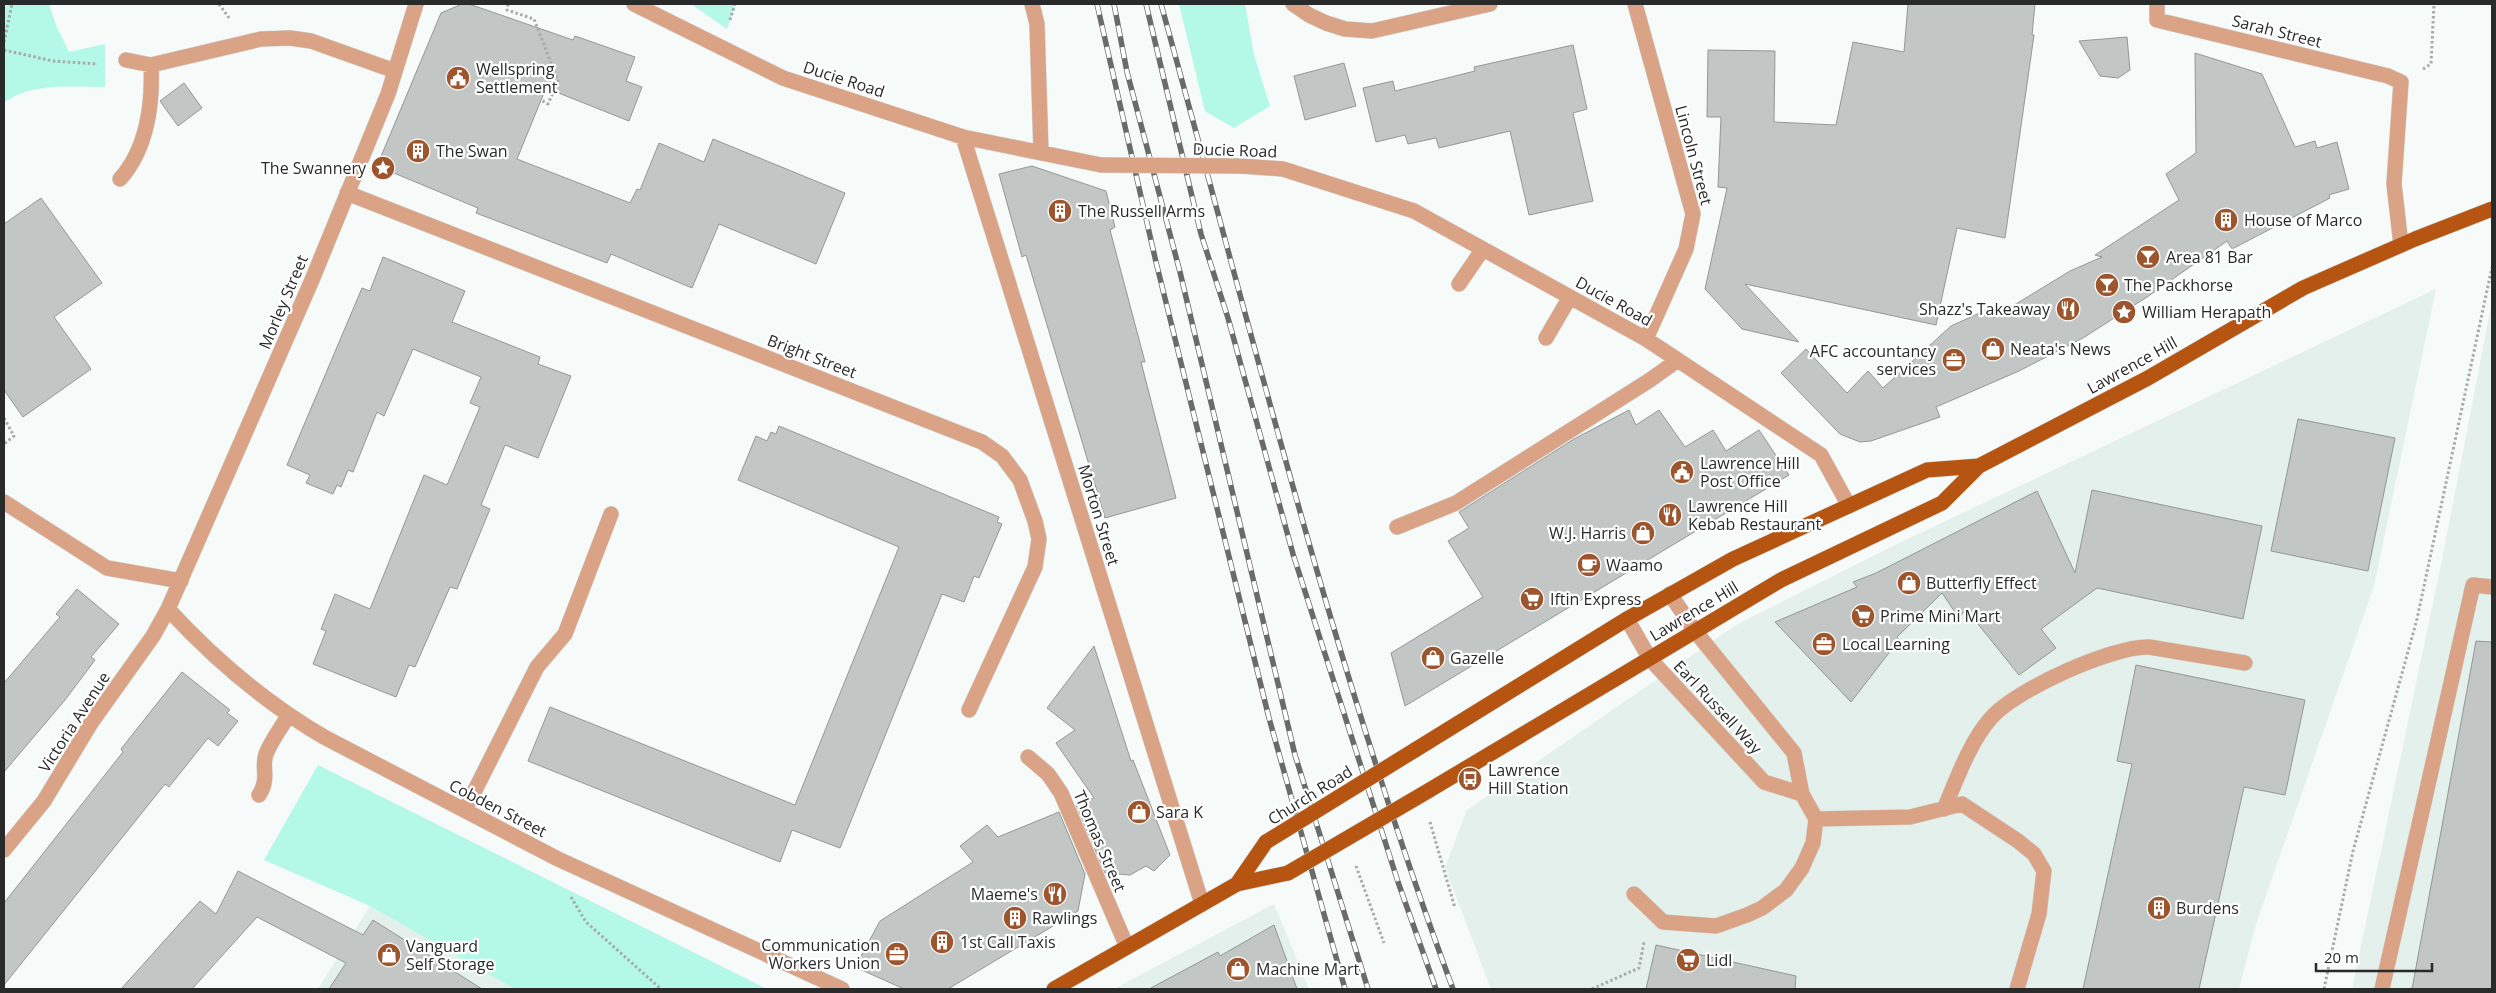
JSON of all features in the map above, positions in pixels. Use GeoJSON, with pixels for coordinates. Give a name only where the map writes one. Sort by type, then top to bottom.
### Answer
{"type":"FeatureCollection","features":[{"type":"Feature","properties":{"kind":"main road","name":"Lawrence Hill"},"geometry":{"type":"LineString","coordinates":[[1428,791],[1800,570],[1942,503],[1979,466],[2148,378],[2303,288],[2408,242],[2492,209]]}},
{"type":"Feature","properties":{"kind":"main road","name":"Lawrence Hill"},"geometry":{"type":"LineString","coordinates":[[1415,750],[1627,619],[1733,559],[1927,470],[1979,466]]}},
{"type":"Feature","properties":{"kind":"main road","name":"Church Road"},"geometry":{"type":"LineString","coordinates":[[1236,884],[1266,842],[1415,750]]}},
{"type":"Feature","properties":{"kind":"main road","name":"Church Road"},"geometry":{"type":"LineString","coordinates":[[1054,989],[1236,884],[1288,873],[1428,791]]}},
{"type":"Feature","properties":{"kind":"street","name":"Morley Street"},"geometry":{"type":"LineString","coordinates":[[168,609],[388,94],[416,4]]}},
{"type":"Feature","properties":{"kind":"street","name":"Ducie Road"},"geometry":{"type":"LineString","coordinates":[[634,4],[783,78],[963,137],[1101,165],[1242,166],[1283,169],[1414,211],[1646,339],[1821,455],[1849,506]]}},
{"type":"Feature","properties":{"kind":"street"},"geometry":{"type":"LineString","coordinates":[[1032,4],[1036,24],[1041,152]]}},
{"type":"Feature","properties":{"kind":"street"},"geometry":{"type":"LineString","coordinates":[[1293,4],[1309,15],[1326,23],[1345,29],[1372,31],[1490,4]]}},
{"type":"Feature","properties":{"kind":"street","name":"Lincoln Street"},"geometry":{"type":"LineString","coordinates":[[1636,4],[1693,214],[1686,249],[1646,339]]}},
{"type":"Feature","properties":{"kind":"street","name":"Sarah Street"},"geometry":{"type":"LineString","coordinates":[[2157,4],[2157,20],[2395,79]]}},
{"type":"Feature","properties":{"kind":"street"},"geometry":{"type":"LineString","coordinates":[[126,60],[151,65],[261,39],[290,38],[311,40],[395,72]]}},
{"type":"Feature","properties":{"kind":"street"},"geometry":{"type":"LineString","coordinates":[[120,179],[131,167],[145,132],[152,86],[151,65]]}},
{"type":"Feature","properties":{"kind":"street"},"geometry":{"type":"LineString","coordinates":[[2395,79],[2394,184],[2408,242]]}},
{"type":"Feature","properties":{"kind":"street","name":"Morton Street"},"geometry":{"type":"LineString","coordinates":[[963,137],[1202,904]]}},
{"type":"Feature","properties":{"kind":"street","name":"Bright Street"},"geometry":{"type":"LineString","coordinates":[[347,193],[982,442],[1002,456],[1020,480],[1036,521],[1040,539],[1035,567],[969,710]]}},
{"type":"Feature","properties":{"kind":"street"},"geometry":{"type":"LineString","coordinates":[[1459,284],[1482,249]]}},
{"type":"Feature","properties":{"kind":"street"},"geometry":{"type":"LineString","coordinates":[[1546,338],[1570,297]]}},
{"type":"Feature","properties":{"kind":"street"},"geometry":{"type":"LineString","coordinates":[[1397,527],[1456,503],[1650,380],[1678,360]]}},
{"type":"Feature","properties":{"kind":"street"},"geometry":{"type":"LineString","coordinates":[[4,502],[107,568],[181,581]]}},
{"type":"Feature","properties":{"kind":"street"},"geometry":{"type":"LineString","coordinates":[[465,810],[537,667],[564,634],[611,514]]}},
{"type":"Feature","properties":{"kind":"street"},"geometry":{"type":"LineString","coordinates":[[2382,989],[2474,585],[2492,587]]}},
{"type":"Feature","properties":{"kind":"street","name":"Earl Russell Way"},"geometry":{"type":"LineString","coordinates":[[1670,594],[1695,631],[1794,753],[1802,794],[1816,819]]}},
{"type":"Feature","properties":{"kind":"street","name":"Cobden Street"},"geometry":{"type":"LineString","coordinates":[[168,609],[203,646],[288,716],[324,737],[558,859],[842,989]]}},
{"type":"Feature","properties":{"kind":"street","name":"Victoria Avenue"},"geometry":{"type":"LineString","coordinates":[[4,850],[44,801],[91,723],[153,636],[168,609]]}},
{"type":"Feature","properties":{"kind":"street","name":"Earl Russell Way"},"geometry":{"type":"LineString","coordinates":[[1627,619],[1650,659],[1764,782],[1802,794]]}},
{"type":"Feature","properties":{"kind":"street"},"geometry":{"type":"LineString","coordinates":[[1944,809],[1958,776],[1987,723],[2006,704],[2034,687],[2112,653],[2134,648],[2149,647],[2245,663]]}},
{"type":"Feature","properties":{"kind":"street"},"geometry":{"type":"LineString","coordinates":[[259,795],[264,788],[266,755],[288,716]]}},
{"type":"Feature","properties":{"kind":"street","name":"Thomas Street"},"geometry":{"type":"LineString","coordinates":[[1028,757],[1048,774],[1061,793],[1127,947]]}},
{"type":"Feature","properties":{"kind":"street"},"geometry":{"type":"LineString","coordinates":[[1634,894],[1663,922],[1716,926],[1762,908],[1786,890],[1802,868],[1813,843],[1816,819],[1910,817],[1962,804],[2024,845],[2034,854],[2044,871],[2039,914],[2018,989]]}},
{"type":"Feature","properties":{"kind":"path"},"geometry":{"type":"LineString","coordinates":[[4,42],[12,4]]}},
{"type":"Feature","properties":{"kind":"path"},"geometry":{"type":"LineString","coordinates":[[508,4],[507,10],[534,19],[558,81],[548,104],[541,100]]}},
{"type":"Feature","properties":{"kind":"path"},"geometry":{"type":"LineString","coordinates":[[2395,79],[2431,64],[2434,4]]}},
{"type":"Feature","properties":{"kind":"path"},"geometry":{"type":"LineString","coordinates":[[4,50],[76,64],[102,64],[126,60]]}},
{"type":"Feature","properties":{"kind":"path"},"geometry":{"type":"LineString","coordinates":[[2324,989],[2353,851],[2418,619],[2492,267]]}},
{"type":"Feature","properties":{"kind":"path"},"geometry":{"type":"LineString","coordinates":[[4,418],[14,436],[4,444]]}},
{"type":"Feature","properties":{"kind":"path"},"geometry":{"type":"LineString","coordinates":[[1429,820],[1454,908]]}},
{"type":"Feature","properties":{"kind":"path"},"geometry":{"type":"LineString","coordinates":[[558,859],[569,894],[580,915],[661,989]]}},
{"type":"Feature","properties":{"kind":"path"},"geometry":{"type":"LineString","coordinates":[[1355,865],[1384,943]]}},
{"type":"Feature","properties":{"kind":"path"},"geometry":{"type":"LineString","coordinates":[[1592,989],[1639,968],[1645,941],[1663,922]]}},
{"type":"Feature","properties":{"kind":"shaded area"},"geometry":{"type":"Polygon","coordinates":[[[2436,289],[2374,586],[2256,924],[2239,989],[1491,989],[1445,867],[1467,810],[1736,625],[1895,545],[2436,289]]]}},
{"type":"Feature","properties":{"kind":"shaded area"},"geometry":{"type":"Polygon","coordinates":[[[2492,301],[2492,989],[2352,989],[2442,560],[2492,301]]]}},
{"type":"Feature","properties":{"kind":"shaded area"},"geometry":{"type":"Polygon","coordinates":[[[1274,904],[1309,989],[1114,989],[1274,904]]]}},
{"type":"Feature","properties":{"kind":"shaded area","name":"Vanguard Self Storage"},"geometry":{"type":"Polygon","coordinates":[[[370,906],[515,989],[318,989],[370,906]]]}},
{"type":"Feature","properties":{"kind":"green space"},"geometry":{"type":"Polygon","coordinates":[[[4,4],[49,4],[56,25],[69,52],[105,44],[105,87],[52,87],[39,89],[14,96],[4,103],[4,4]]]}},
{"type":"Feature","properties":{"kind":"green space"},"geometry":{"type":"Polygon","coordinates":[[[691,4],[735,4],[727,29],[691,4]]]}},
{"type":"Feature","properties":{"kind":"green space"},"geometry":{"type":"Polygon","coordinates":[[[1179,4],[1245,4],[1254,55],[1270,106],[1234,128],[1205,111],[1179,4]]]}},
{"type":"Feature","properties":{"kind":"green space"},"geometry":{"type":"Polygon","coordinates":[[[318,765],[767,989],[515,989],[370,906],[264,860],[318,765]]]}},
{"type":"Feature","properties":{"kind":"building"},"geometry":{"type":"Polygon","coordinates":[[[462,4],[469,4],[573,40],[575,36],[635,57],[626,81],[642,87],[629,121],[546,88],[517,159],[630,203],[637,189],[640,190],[659,143],[704,162],[713,139],[845,193],[816,264],[719,224],[692,288],[611,254],[607,263],[476,213],[478,208],[377,166],[441,13],[462,4]]]}},
{"type":"Feature","properties":{"kind":"building"},"geometry":{"type":"Polygon","coordinates":[[[1908,4],[2035,4],[2032,35],[2034,35],[2005,238],[1957,228],[1936,325],[1745,284],[1799,342],[1742,329],[1705,289],[1727,188],[1718,187],[1721,117],[1707,117],[1708,50],[1775,51],[1774,122],[1836,125],[1853,42],[1904,52],[1908,4]]]}},
{"type":"Feature","properties":{"kind":"building"},"geometry":{"type":"Polygon","coordinates":[[[2127,37],[2130,70],[2118,78],[2100,76],[2079,41],[2127,37]]]}},
{"type":"Feature","properties":{"kind":"building"},"geometry":{"type":"Polygon","coordinates":[[[1573,45],[1587,109],[1573,113],[1593,201],[1529,215],[1510,131],[1439,148],[1436,138],[1408,144],[1405,135],[1376,142],[1363,88],[1393,81],[1395,91],[1475,71],[1474,67],[1573,45]]]}},
{"type":"Feature","properties":{"kind":"building"},"geometry":{"type":"Polygon","coordinates":[[[2195,53],[2262,74],[2295,147],[2315,141],[2317,148],[2337,142],[2349,189],[2329,195],[2330,198],[2232,249],[2227,241],[2147,297],[2083,338],[2019,371],[1936,407],[1940,417],[1871,441],[1860,442],[1840,434],[1781,373],[1806,349],[1847,393],[1868,371],[1883,388],[1951,326],[1995,306],[1993,318],[2070,271],[2102,257],[2095,255],[2179,200],[2166,174],[2196,153],[2195,53]]]}},
{"type":"Feature","properties":{"kind":"building"},"geometry":{"type":"Polygon","coordinates":[[[1344,63],[1356,106],[1305,120],[1294,76],[1344,63]]]}},
{"type":"Feature","properties":{"kind":"building"},"geometry":{"type":"Polygon","coordinates":[[[184,83],[202,108],[178,126],[160,101],[184,83]]]}},
{"type":"Feature","properties":{"kind":"building"},"geometry":{"type":"Polygon","coordinates":[[[1032,166],[1106,191],[1115,227],[1110,230],[1145,362],[1141,362],[1176,498],[1105,518],[1026,255],[1022,257],[999,174],[1032,166]]]}},
{"type":"Feature","properties":{"kind":"building"},"geometry":{"type":"Polygon","coordinates":[[[41,198],[102,283],[54,317],[91,369],[23,417],[4,390],[4,224],[41,198]]]}},
{"type":"Feature","properties":{"kind":"building"},"geometry":{"type":"Polygon","coordinates":[[[383,257],[465,291],[452,322],[540,357],[538,364],[571,376],[538,458],[505,445],[481,505],[490,509],[457,589],[450,587],[415,667],[409,665],[396,697],[313,664],[326,631],[321,629],[335,594],[370,609],[424,475],[447,485],[480,407],[470,403],[481,377],[413,349],[384,416],[377,412],[353,472],[348,470],[341,487],[337,485],[333,494],[306,483],[310,475],[287,465],[362,288],[370,291],[383,257]]]}},
{"type":"Feature","properties":{"kind":"building"},"geometry":{"type":"Polygon","coordinates":[[[1629,410],[1636,425],[1659,410],[1685,447],[1713,430],[1726,451],[1759,430],[1789,475],[1405,706],[1391,653],[1483,597],[1448,541],[1469,528],[1459,512],[1574,439],[1629,410]]]}},
{"type":"Feature","properties":{"kind":"building"},"geometry":{"type":"Polygon","coordinates":[[[2298,419],[2395,438],[2368,571],[2271,551],[2298,419]]]}},
{"type":"Feature","properties":{"kind":"building"},"geometry":{"type":"Polygon","coordinates":[[[779,426],[999,517],[997,522],[1002,524],[979,578],[974,576],[964,602],[942,594],[840,848],[792,830],[780,862],[528,761],[550,707],[795,805],[899,547],[738,480],[756,436],[767,441],[771,432],[776,434],[779,426]]]}},
{"type":"Feature","properties":{"kind":"building"},"geometry":{"type":"Polygon","coordinates":[[[2092,490],[2262,526],[2243,619],[2097,588],[2041,629],[2056,648],[2019,675],[1966,609],[1959,618],[1942,593],[1897,637],[1899,640],[1851,702],[1775,622],[1857,587],[1853,582],[1876,573],[2037,491],[2075,573],[2092,490]]]}},
{"type":"Feature","properties":{"kind":"building"},"geometry":{"type":"Polygon","coordinates":[[[77,589],[119,624],[91,657],[95,660],[65,700],[4,772],[4,683],[60,617],[56,614],[77,589]]]}},
{"type":"Feature","properties":{"kind":"building"},"geometry":{"type":"Polygon","coordinates":[[[2476,641],[2492,642],[2492,989],[2412,989],[2476,641]]]}},
{"type":"Feature","properties":{"kind":"building"},"geometry":{"type":"Polygon","coordinates":[[[1094,646],[1131,761],[1133,760],[1170,855],[1154,871],[1146,866],[1130,875],[1105,873],[1076,805],[1094,798],[1056,743],[1075,730],[1047,708],[1094,646]]]}},
{"type":"Feature","properties":{"kind":"building"},"geometry":{"type":"Polygon","coordinates":[[[2136,665],[2305,700],[2285,795],[2244,787],[2199,989],[2083,989],[2132,764],[2117,761],[2136,665]]]}},
{"type":"Feature","properties":{"kind":"building"},"geometry":{"type":"Polygon","coordinates":[[[182,672],[230,710],[227,713],[238,721],[218,746],[208,738],[169,787],[165,784],[4,985],[4,903],[123,752],[121,749],[182,672]]]}},
{"type":"Feature","properties":{"kind":"building"},"geometry":{"type":"Polygon","coordinates":[[[1059,812],[1085,874],[1078,911],[948,989],[904,989],[855,967],[880,921],[973,862],[960,846],[987,825],[998,837],[1059,812]]]}},
{"type":"Feature","properties":{"kind":"building"},"geometry":{"type":"Polygon","coordinates":[[[238,871],[363,935],[373,920],[482,989],[329,989],[346,963],[257,917],[192,989],[121,989],[200,901],[216,914],[238,871]]]}},
{"type":"Feature","properties":{"kind":"building","name":"Machine Mart"},"geometry":{"type":"Polygon","coordinates":[[[1274,925],[1297,989],[1149,989],[1218,952],[1220,956],[1274,925]]]}},
{"type":"Feature","properties":{"kind":"building","name":"Lidl"},"geometry":{"type":"Polygon","coordinates":[[[1656,945],[1796,976],[1795,989],[1646,989],[1656,945]]]}},
{"type":"Feature","properties":{"kind":"railway"},"geometry":{"type":"LineString","coordinates":[[1097,4],[1156,262],[1269,718],[1345,989]]}},
{"type":"Feature","properties":{"kind":"railway"},"geometry":{"type":"LineString","coordinates":[[1114,4],[1127,72],[1180,272],[1295,755],[1368,989]]}},
{"type":"Feature","properties":{"kind":"railway"},"geometry":{"type":"LineString","coordinates":[[1146,4],[1201,234],[1228,318],[1293,554],[1398,882],[1436,989]]}},
{"type":"Feature","properties":{"kind":"railway"},"geometry":{"type":"LineString","coordinates":[[1161,4],[1296,500],[1332,623],[1410,868],[1453,989]]}},
{"type":"Feature","properties":{"kind":"place","name":"Wellspring Settlement"},"geometry":{"type":"Point","coordinates":[458,78]}},
{"type":"Feature","properties":{"kind":"place","name":"The Swan"},"geometry":{"type":"Point","coordinates":[418,151]}},
{"type":"Feature","properties":{"kind":"place","name":"The Swannery"},"geometry":{"type":"Point","coordinates":[383,168]}},
{"type":"Feature","properties":{"kind":"place","name":"The Russell Arms"},"geometry":{"type":"Point","coordinates":[1060,211]}},
{"type":"Feature","properties":{"kind":"place","name":"House of Marco"},"geometry":{"type":"Point","coordinates":[2226,220]}},
{"type":"Feature","properties":{"kind":"place","name":"Area 81 Bar"},"geometry":{"type":"Point","coordinates":[2148,257]}},
{"type":"Feature","properties":{"kind":"place","name":"The Packhorse"},"geometry":{"type":"Point","coordinates":[2107,285]}},
{"type":"Feature","properties":{"kind":"place","name":"Shazz's Takeaway"},"geometry":{"type":"Point","coordinates":[2068,309]}},
{"type":"Feature","properties":{"kind":"place","name":"William Herapath"},"geometry":{"type":"Point","coordinates":[2124,312]}},
{"type":"Feature","properties":{"kind":"place","name":"Neata's News"},"geometry":{"type":"Point","coordinates":[1993,349]}},
{"type":"Feature","properties":{"kind":"place","name":"AFC accountancy services"},"geometry":{"type":"Point","coordinates":[1954,360]}},
{"type":"Feature","properties":{"kind":"place","name":"Lawrence Hill Post Office"},"geometry":{"type":"Point","coordinates":[1682,472]}},
{"type":"Feature","properties":{"kind":"place","name":"Lawrence Hill Kebab Restaurant"},"geometry":{"type":"Point","coordinates":[1670,515]}},
{"type":"Feature","properties":{"kind":"place","name":"W.J. Harris"},"geometry":{"type":"Point","coordinates":[1643,533]}},
{"type":"Feature","properties":{"kind":"place","name":"Waamo"},"geometry":{"type":"Point","coordinates":[1589,565]}},
{"type":"Feature","properties":{"kind":"place","name":"Butterfly Effect"},"geometry":{"type":"Point","coordinates":[1909,583]}},
{"type":"Feature","properties":{"kind":"place","name":"Iftin Express"},"geometry":{"type":"Point","coordinates":[1532,599]}},
{"type":"Feature","properties":{"kind":"place","name":"Prime Mini Mart"},"geometry":{"type":"Point","coordinates":[1863,616]}},
{"type":"Feature","properties":{"kind":"place","name":"Local Learning"},"geometry":{"type":"Point","coordinates":[1824,644]}},
{"type":"Feature","properties":{"kind":"place","name":"Gazelle"},"geometry":{"type":"Point","coordinates":[1433,658]}},
{"type":"Feature","properties":{"kind":"place","name":"Lawrence Hill Station"},"geometry":{"type":"Point","coordinates":[1470,779]}},
{"type":"Feature","properties":{"kind":"place","name":"Sara K"},"geometry":{"type":"Point","coordinates":[1139,812]}},
{"type":"Feature","properties":{"kind":"place","name":"Maeme's"},"geometry":{"type":"Point","coordinates":[1055,894]}},
{"type":"Feature","properties":{"kind":"place","name":"Burdens"},"geometry":{"type":"Point","coordinates":[2159,908]}},
{"type":"Feature","properties":{"kind":"place","name":"Rawlings"},"geometry":{"type":"Point","coordinates":[1015,918]}},
{"type":"Feature","properties":{"kind":"place","name":"1st Call Taxis"},"geometry":{"type":"Point","coordinates":[942,942]}},
{"type":"Feature","properties":{"kind":"place","name":"Communication Workers Union"},"geometry":{"type":"Point","coordinates":[897,954]}},
{"type":"Feature","properties":{"kind":"place","name":"Vanguard Self Storage"},"geometry":{"type":"Point","coordinates":[389,955]}},
{"type":"Feature","properties":{"kind":"place","name":"Lidl"},"geometry":{"type":"Point","coordinates":[1688,960]}},
{"type":"Feature","properties":{"kind":"place","name":"Machine Mart"},"geometry":{"type":"Point","coordinates":[1238,969]}}]}
